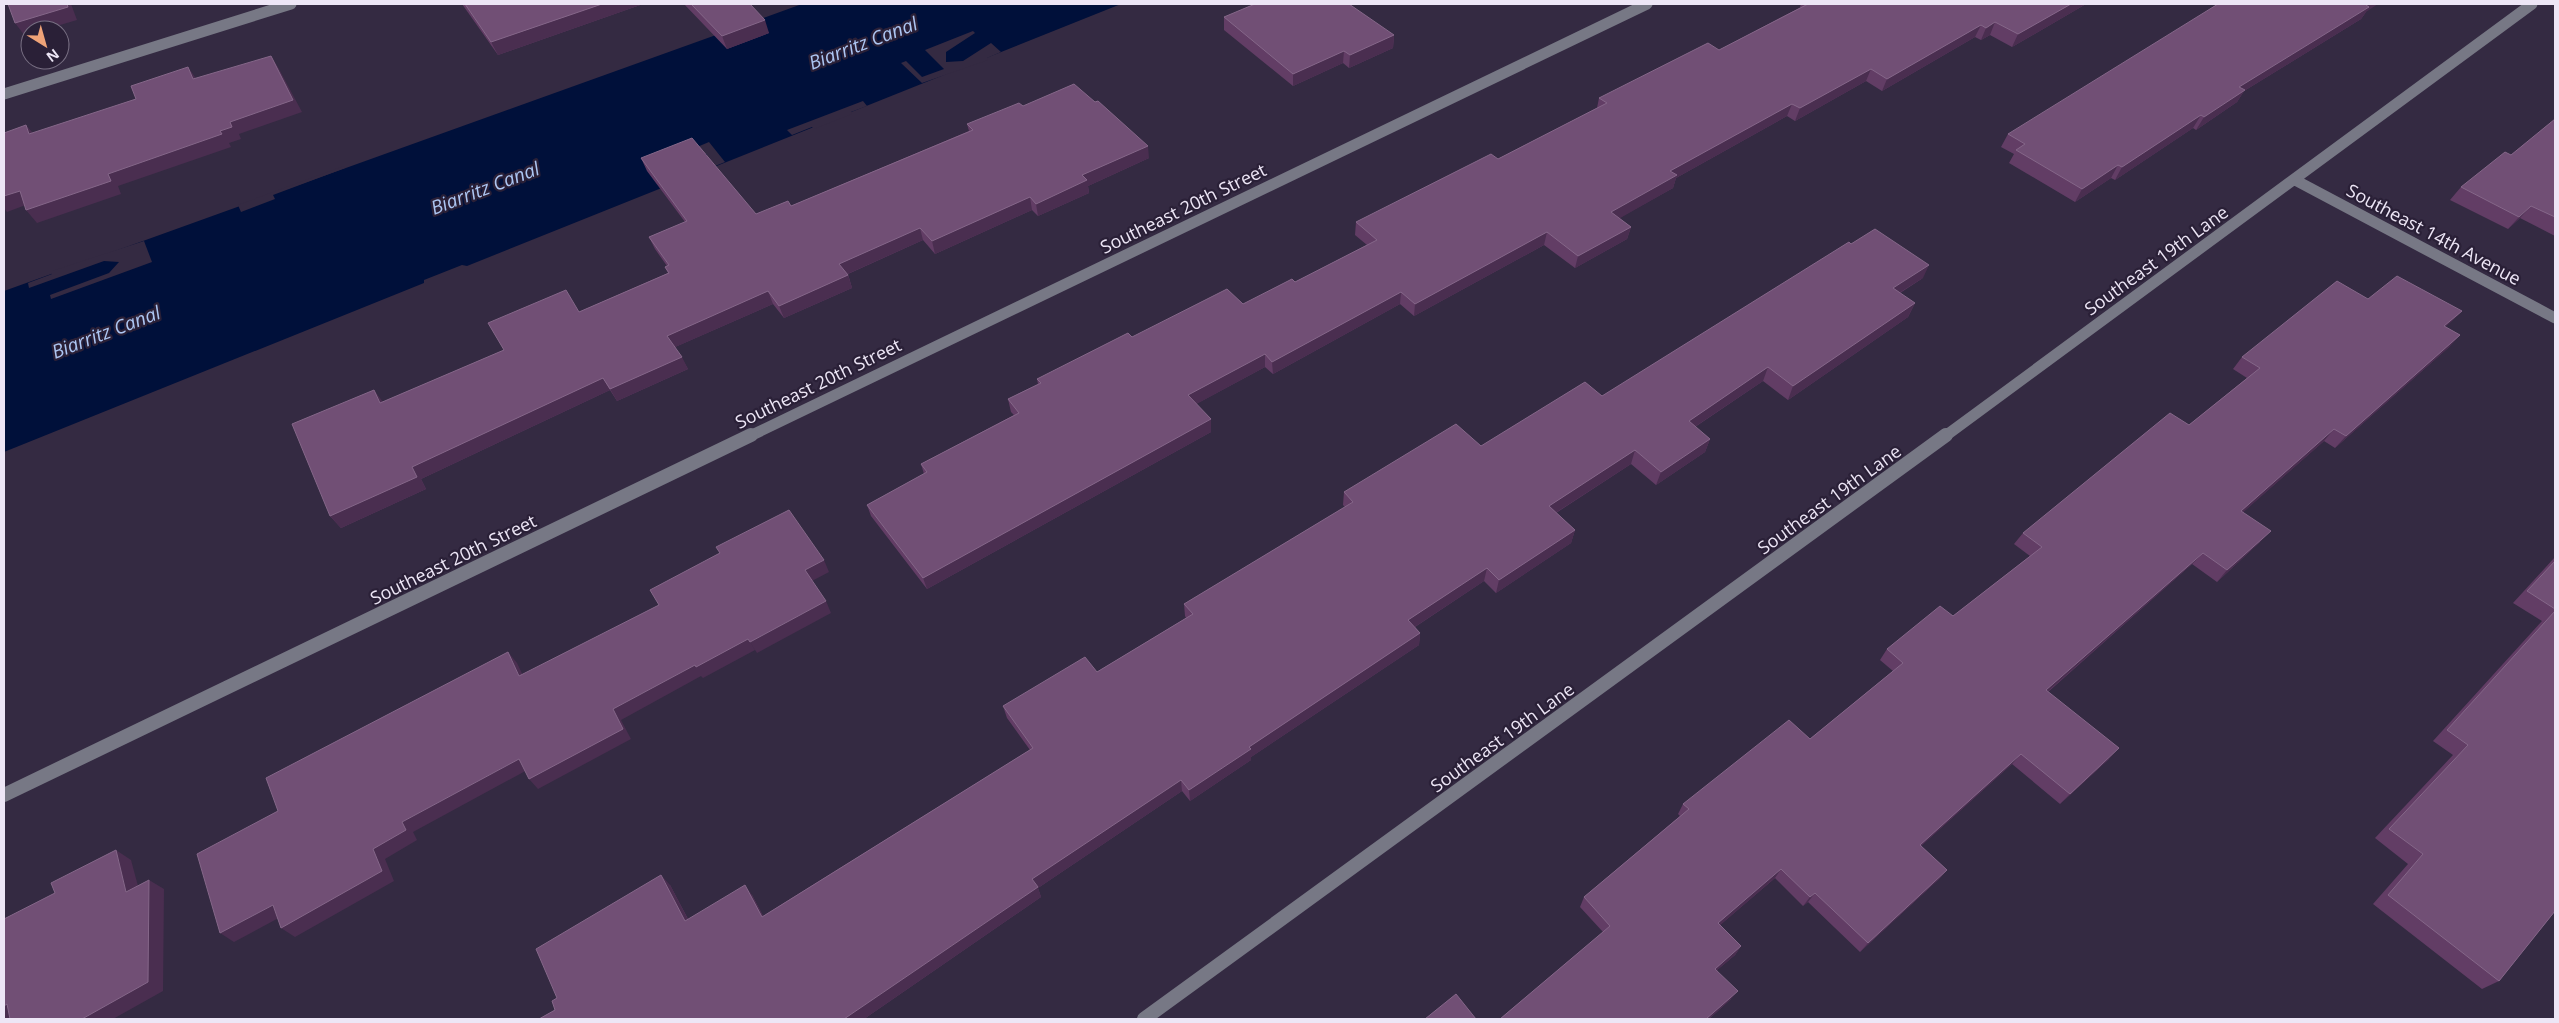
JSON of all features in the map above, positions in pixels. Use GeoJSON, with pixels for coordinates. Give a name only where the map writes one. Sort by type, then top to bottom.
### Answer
{"type":"FeatureCollection","features":[{"type":"Feature","properties":{"kind":"street"},"geometry":{"type":"LineString","coordinates":[[4,94],[291,4]]}},
{"type":"Feature","properties":{"kind":"street","name":"Southeast 20th Street"},"geometry":{"type":"LineString","coordinates":[[4,795],[1647,4]]}},
{"type":"Feature","properties":{"kind":"street","name":"Southeast 19th Lane"},"geometry":{"type":"LineString","coordinates":[[1144,1019],[2296,180],[2532,4]]}},
{"type":"Feature","properties":{"kind":"street","name":"Southeast 14th Avenue"},"geometry":{"type":"LineString","coordinates":[[2296,180],[2555,318]]}},
{"type":"Feature","properties":{"kind":"water","name":"Biarritz Canal"},"geometry":{"type":"Polygon","coordinates":[[[802,4],[1121,4],[467,266],[462,265],[424,280],[424,283],[4,452],[4,291],[802,4]]]}},
{"type":"Feature","properties":{"kind":"pier"},"geometry":{"type":"Polygon","coordinates":[[[973,31],[975,33],[946,52],[946,62],[963,61],[991,43],[1001,52],[987,58],[988,60],[922,83],[901,63],[906,61],[922,77],[944,69],[925,50],[973,31]]]}},
{"type":"Feature","properties":{"kind":"pier"},"geometry":{"type":"Polygon","coordinates":[[[863,101],[867,106],[814,129],[812,127],[792,135],[787,130],[863,101]]]}},
{"type":"Feature","properties":{"kind":"pier"},"geometry":{"type":"Polygon","coordinates":[[[709,142],[725,162],[703,171],[702,164],[707,154],[693,154],[647,168],[709,142]]]}},
{"type":"Feature","properties":{"kind":"pier"},"geometry":{"type":"Polygon","coordinates":[[[344,166],[345,168],[273,195],[275,199],[241,212],[238,205],[344,166]]]}},
{"type":"Feature","properties":{"kind":"pier"},"geometry":{"type":"Polygon","coordinates":[[[144,241],[152,262],[51,299],[50,295],[109,273],[119,262],[104,261],[29,288],[28,283],[52,274],[52,271],[144,241]]]}},
{"type":"Feature","properties":{"kind":"building"},"geometry":{"type":"Polygon","coordinates":[[[8,4],[67,4],[68,7],[20,20],[15,23],[8,4]]]}},
{"type":"Feature","properties":{"kind":"building"},"geometry":{"type":"Polygon","coordinates":[[[465,4],[602,4],[491,42],[465,4]]]}},
{"type":"Feature","properties":{"kind":"building"},"geometry":{"type":"Polygon","coordinates":[[[691,4],[750,4],[765,20],[722,36],[691,4]]]}},
{"type":"Feature","properties":{"kind":"building"},"geometry":{"type":"Polygon","coordinates":[[[1255,4],[1349,4],[1394,35],[1350,55],[1344,51],[1293,74],[1224,17],[1255,4]]]}},
{"type":"Feature","properties":{"kind":"building"},"geometry":{"type":"Polygon","coordinates":[[[1808,4],[2071,4],[2018,34],[1995,22],[1986,28],[1981,25],[1887,79],[1871,69],[1800,108],[1792,104],[1670,171],[1677,175],[1611,212],[1631,227],[1578,256],[1547,232],[1415,304],[1401,292],[1272,362],[1265,354],[1188,395],[1211,419],[923,578],[867,505],[927,472],[921,464],[1019,413],[1008,399],[1041,383],[1037,379],[1128,333],[1132,337],[1227,289],[1243,304],[1292,279],[1295,282],[1377,240],[1356,222],[1491,154],[1498,159],[1607,103],[1599,98],[1708,43],[1719,50],[1808,4]]]}},
{"type":"Feature","properties":{"kind":"building"},"geometry":{"type":"Polygon","coordinates":[[[2218,4],[2368,4],[2366,5],[2369,7],[2239,87],[2245,90],[2204,117],[2201,115],[2122,167],[2118,165],[2082,189],[2016,150],[2025,144],[2008,134],[2218,4]]]}},
{"type":"Feature","properties":{"kind":"building"},"geometry":{"type":"Polygon","coordinates":[[[271,56],[293,100],[230,122],[232,127],[220,131],[222,134],[108,174],[111,181],[26,210],[20,191],[4,196],[4,133],[26,125],[29,134],[136,99],[131,86],[188,67],[193,79],[271,56]]]}},
{"type":"Feature","properties":{"kind":"building"},"geometry":{"type":"Polygon","coordinates":[[[1074,84],[1095,102],[1098,101],[1148,146],[1082,175],[1087,180],[1036,204],[1030,197],[932,241],[920,228],[839,264],[848,275],[779,306],[768,291],[667,336],[682,357],[610,389],[603,378],[412,467],[417,477],[330,516],[292,424],[374,390],[380,403],[504,350],[488,323],[566,290],[579,312],[669,273],[665,267],[669,265],[649,237],[687,221],[641,158],[692,138],[756,214],[788,201],[791,206],[973,130],[967,124],[1019,103],[1023,106],[1074,84]]]}},
{"type":"Feature","properties":{"kind":"building"},"geometry":{"type":"Polygon","coordinates":[[[2555,119],[2555,217],[2531,206],[2519,217],[2461,187],[2505,152],[2511,155],[2555,119]]]}},
{"type":"Feature","properties":{"kind":"building"},"geometry":{"type":"Polygon","coordinates":[[[1875,229],[1929,265],[1893,288],[1915,303],[1793,386],[1768,367],[1689,421],[1710,439],[1661,472],[1635,450],[1549,506],[1575,530],[1499,580],[1487,568],[1408,620],[1420,633],[1249,747],[1251,749],[1189,790],[1181,780],[1032,879],[1038,887],[844,1019],[539,1019],[555,1010],[552,1001],[557,998],[536,949],[661,875],[685,921],[745,885],[762,917],[1033,748],[1003,706],[1085,657],[1097,672],[1193,614],[1184,604],[1353,502],[1344,492],[1456,424],[1481,446],[1585,382],[1602,396],[1849,242],[1851,244],[1875,229]]]}},
{"type":"Feature","properties":{"kind":"building"},"geometry":{"type":"Polygon","coordinates":[[[2397,276],[2462,311],[2444,326],[2460,335],[2346,436],[2334,429],[2241,511],[2271,531],[2227,570],[2203,553],[2046,690],[2119,748],[2070,794],[2021,754],[1920,845],[1947,870],[1868,943],[1815,893],[1810,897],[1781,869],[1718,923],[1741,946],[1715,969],[1738,991],[1706,1019],[1500,1019],[1610,926],[1584,897],[1689,809],[1683,804],[1789,720],[1810,739],[1903,663],[1887,649],[1940,606],[1953,616],[2042,547],[2023,533],[2170,413],[2189,425],[2260,368],[2242,357],[2337,281],[2368,299],[2397,276]]]}},
{"type":"Feature","properties":{"kind":"building"},"geometry":{"type":"Polygon","coordinates":[[[789,510],[824,560],[805,570],[826,601],[750,642],[748,639],[613,709],[623,729],[529,779],[519,759],[402,822],[406,830],[373,849],[382,871],[281,928],[273,905],[220,933],[197,854],[278,811],[266,778],[508,652],[519,676],[659,605],[650,590],[720,553],[716,547],[789,510]]]}},
{"type":"Feature","properties":{"kind":"building"},"geometry":{"type":"Polygon","coordinates":[[[2555,561],[2555,609],[2527,591],[2555,561]]]}},
{"type":"Feature","properties":{"kind":"building"},"geometry":{"type":"Polygon","coordinates":[[[2555,611],[2555,911],[2499,981],[2388,895],[2423,854],[2389,829],[2468,745],[2447,730],[2555,611]]]}},
{"type":"Feature","properties":{"kind":"building"},"geometry":{"type":"Polygon","coordinates":[[[116,850],[126,892],[149,880],[148,982],[82,1019],[10,1019],[7,1004],[4,1006],[4,919],[55,893],[51,883],[116,850]]]}},
{"type":"Feature","properties":{"kind":"building"},"geometry":{"type":"Polygon","coordinates":[[[1456,994],[1476,1019],[1425,1019],[1456,994]]]}}]}
